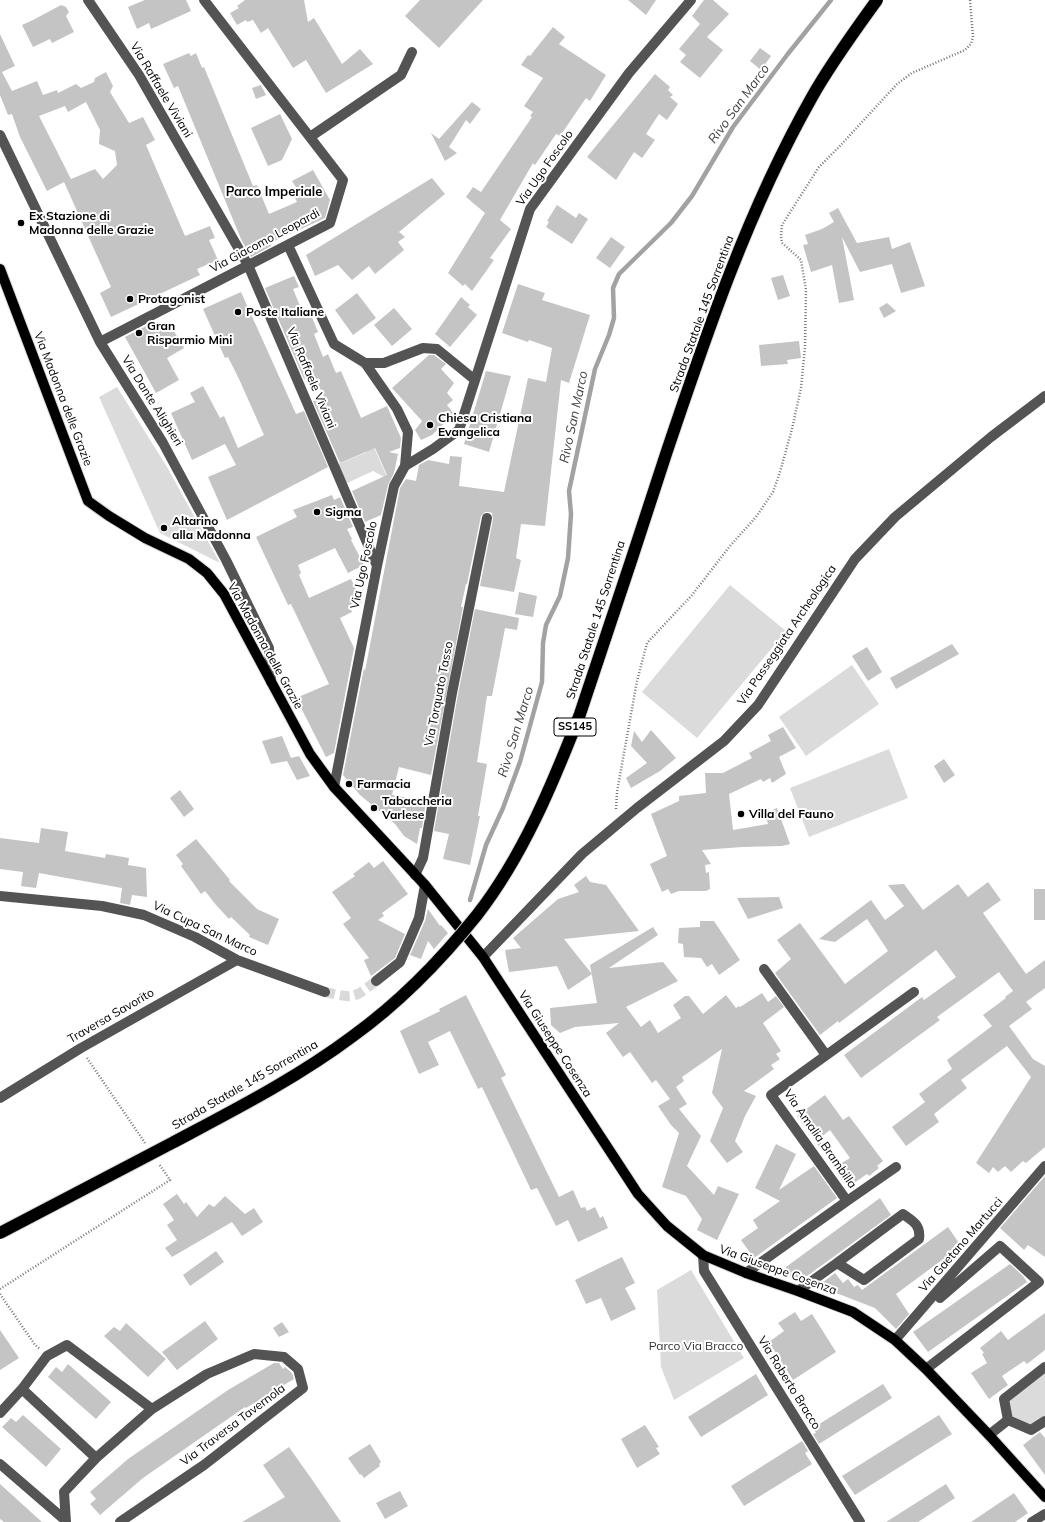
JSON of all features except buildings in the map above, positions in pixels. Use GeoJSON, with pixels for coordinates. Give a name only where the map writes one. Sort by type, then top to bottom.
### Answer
{"type":"FeatureCollection","features":[{"type":"Feature","properties":{"kind":"highway","name":"Strada Statale 145 Sorrentina"},"geometry":{"type":"LineString","coordinates":[[0,1233],[238,1108],[315,1063],[353,1036],[396,1002],[438,960],[478,914],[510,866],[534,820],[559,767],[580,714],[706,336],[730,271],[755,211],[812,97],[845,44],[877,0]]}},
{"type":"Feature","properties":{"kind":"main road","name":"Via Madonna delle Grazie"},"geometry":{"type":"LineString","coordinates":[[0,269],[88,501],[145,538],[189,559],[206,573],[224,594],[310,754],[334,787],[425,885],[483,957]]}},
{"type":"Feature","properties":{"kind":"main road","name":"Via Giuseppe Cosenza"},"geometry":{"type":"LineString","coordinates":[[483,957],[638,1194],[667,1226],[703,1255],[746,1273],[853,1312],[895,1340],[926,1368],[1045,1497]]}},
{"type":"Feature","properties":{"kind":"street","name":"Via Raffaele Viviani"},"geometry":{"type":"LineString","coordinates":[[88,0],[139,75],[248,265],[377,566]]}},
{"type":"Feature","properties":{"kind":"street","name":"Via Giacomo Leopardi"},"geometry":{"type":"LineString","coordinates":[[100,342],[330,223],[343,180],[204,0]]}},
{"type":"Feature","properties":{"kind":"street","name":"Via Ugo Foscolo"},"geometry":{"type":"LineString","coordinates":[[334,787],[394,486],[405,466],[434,449],[459,430],[530,209],[629,73],[691,0]]}},
{"type":"Feature","properties":{"kind":"street"},"geometry":{"type":"LineString","coordinates":[[310,138],[401,75],[412,52]]}},
{"type":"Feature","properties":{"kind":"street","name":"Via Dante Alighieri"},"geometry":{"type":"LineString","coordinates":[[0,135],[100,342],[163,443],[226,560],[269,648],[271,683]]}},
{"type":"Feature","properties":{"kind":"street"},"geometry":{"type":"LineString","coordinates":[[288,245],[334,344],[365,363],[397,409],[408,432],[405,466]]}},
{"type":"Feature","properties":{"kind":"street"},"geometry":{"type":"LineString","coordinates":[[365,363],[384,363],[424,348],[437,349],[475,380]]}},
{"type":"Feature","properties":{"kind":"street","name":"Via Passeggiata Archeologica"},"geometry":{"type":"LineString","coordinates":[[483,957],[582,854],[615,826],[724,741],[758,705],[855,559],[895,517],[991,437],[1045,396]]}},
{"type":"Feature","properties":{"kind":"street","name":"Via Torquato Tasso"},"geometry":{"type":"LineString","coordinates":[[415,875],[423,858],[452,693],[487,518]]}},
{"type":"Feature","properties":{"kind":"street"},"geometry":{"type":"LineString","coordinates":[[376,981],[400,962],[419,918],[425,885]]}},
{"type":"Feature","properties":{"kind":"street","name":"Via Cupa San Marco"},"geometry":{"type":"LineString","coordinates":[[0,896],[102,906],[144,915],[195,937],[237,960],[325,992]]}},
{"type":"Feature","properties":{"kind":"street","name":"Traversa Savorito"},"geometry":{"type":"LineString","coordinates":[[0,1098],[81,1048],[237,960]]}},
{"type":"Feature","properties":{"kind":"street"},"geometry":{"type":"LineString","coordinates":[[764,969],[826,1055]]}},
{"type":"Feature","properties":{"kind":"street","name":"Via Amalia Brambilla"},"geometry":{"type":"LineString","coordinates":[[746,1273],[847,1200],[771,1095],[914,992]]}},
{"type":"Feature","properties":{"kind":"street","name":"Via Gaetano Martucci"},"geometry":{"type":"LineString","coordinates":[[895,1340],[1045,1166]]}},
{"type":"Feature","properties":{"kind":"street"},"geometry":{"type":"LineString","coordinates":[[847,1200],[896,1167]]}},
{"type":"Feature","properties":{"kind":"street"},"geometry":{"type":"LineString","coordinates":[[798,1291],[903,1214],[915,1223],[920,1232],[919,1239],[864,1280],[837,1263]]}},
{"type":"Feature","properties":{"kind":"street"},"geometry":{"type":"LineString","coordinates":[[926,1368],[1039,1282],[1000,1246],[940,1298]]}},
{"type":"Feature","properties":{"kind":"street","name":"Via Roberto Bracco"},"geometry":{"type":"LineString","coordinates":[[703,1255],[704,1271],[860,1522]]}},
{"type":"Feature","properties":{"kind":"street"},"geometry":{"type":"LineString","coordinates":[[0,1413],[22,1390],[48,1356],[67,1345],[152,1409]]}},
{"type":"Feature","properties":{"kind":"street","name":"Via Traversa Tavernola"},"geometry":{"type":"LineString","coordinates":[[65,1521],[64,1492],[96,1458],[152,1409],[207,1374],[254,1354],[284,1357],[298,1369],[303,1388],[204,1465],[120,1522]]}},
{"type":"Feature","properties":{"kind":"street"},"geometry":{"type":"LineString","coordinates":[[1008,1420],[1004,1399],[1045,1366]]}},
{"type":"Feature","properties":{"kind":"street"},"geometry":{"type":"LineString","coordinates":[[22,1390],[96,1458]]}},
{"type":"Feature","properties":{"kind":"street"},"geometry":{"type":"LineString","coordinates":[[1008,1420],[1032,1430],[1045,1421]]}},
{"type":"Feature","properties":{"kind":"street"},"geometry":{"type":"LineString","coordinates":[[989,1435],[1008,1420]]}},
{"type":"Feature","properties":{"kind":"street"},"geometry":{"type":"LineString","coordinates":[[0,1464],[65,1521]]}},
{"type":"Feature","properties":{"kind":"street"},"geometry":{"type":"LineString","coordinates":[[1032,1522],[1045,1514]]}},
{"type":"Feature","properties":{"kind":"path"},"geometry":{"type":"LineString","coordinates":[[615,826],[617,792],[637,681],[647,643],[692,595],[730,546],[756,517],[773,492],[792,429],[801,388],[805,347],[806,290],[800,260],[782,243],[782,225],[819,167],[897,84],[912,73],[965,50],[971,44],[973,37],[970,0]]}},
{"type":"Feature","properties":{"kind":"path"},"geometry":{"type":"LineString","coordinates":[[81,1048],[148,1147]]}},
{"type":"Feature","properties":{"kind":"path"},"geometry":{"type":"LineString","coordinates":[[0,1290],[170,1180],[156,1160]]}},
{"type":"Feature","properties":{"kind":"path"},"geometry":{"type":"LineString","coordinates":[[0,1294],[35,1345],[48,1356]]}},
{"type":"Feature","properties":{"kind":"green space"},"geometry":{"type":"Polygon","coordinates":[[[117,387],[167,467],[220,563],[160,533],[99,397],[117,387]]]}},
{"type":"Feature","properties":{"kind":"green space"},"geometry":{"type":"Polygon","coordinates":[[[364,425],[388,479],[373,471],[345,484],[336,465],[367,452],[357,428],[364,425]]]}},
{"type":"Feature","properties":{"kind":"green space"},"geometry":{"type":"Polygon","coordinates":[[[730,585],[786,631],[697,738],[642,692],[730,585]]]}},
{"type":"Feature","properties":{"kind":"green space"},"geometry":{"type":"Polygon","coordinates":[[[852,665],[879,704],[806,756],[779,717],[852,665]]]}},
{"type":"Feature","properties":{"kind":"green space"},"geometry":{"type":"Polygon","coordinates":[[[889,749],[908,798],[809,837],[790,788],[889,749]]]}},
{"type":"Feature","properties":{"kind":"green space","name":"Parco Via Bracco"},"geometry":{"type":"Polygon","coordinates":[[[691,1270],[744,1358],[674,1400],[661,1367],[657,1290],[691,1270]]]}},
{"type":"Feature","properties":{"kind":"green space"},"geometry":{"type":"Polygon","coordinates":[[[1045,1368],[1045,1421],[1031,1430],[1008,1420],[1004,1399],[1045,1368]]]}},
{"type":"Feature","properties":{"kind":"waterway","name":"Rivo San Marco"},"geometry":{"type":"LineString","coordinates":[[470,900],[486,845],[503,808],[520,762],[542,682],[543,643],[546,625],[560,596],[568,558],[571,514],[569,491],[595,369],[609,335],[614,318],[613,288],[619,274],[671,223],[692,196],[733,127],[787,55],[831,0]]}},
{"type":"Feature","properties":{"kind":"tunnel"},"geometry":{"type":"LineString","coordinates":[[325,992],[352,996],[362,992],[376,981]]}},
{"type":"Feature","properties":{"kind":"place","name":"Ex Stazione di Madonna delle Grazie"},"geometry":{"type":"Point","coordinates":[21,223]}},
{"type":"Feature","properties":{"kind":"place","name":"Protagonist"},"geometry":{"type":"Point","coordinates":[130,299]}},
{"type":"Feature","properties":{"kind":"place","name":"Poste Italiane"},"geometry":{"type":"Point","coordinates":[238,312]}},
{"type":"Feature","properties":{"kind":"place","name":"Gran Risparmio Mini"},"geometry":{"type":"Point","coordinates":[139,333]}},
{"type":"Feature","properties":{"kind":"place","name":"Chiesa Cristiana Evangelica"},"geometry":{"type":"Point","coordinates":[430,425]}},
{"type":"Feature","properties":{"kind":"place","name":"Sigma"},"geometry":{"type":"Point","coordinates":[317,512]}},
{"type":"Feature","properties":{"kind":"place","name":"Altarino alla Madonna"},"geometry":{"type":"Point","coordinates":[164,528]}},
{"type":"Feature","properties":{"kind":"place","name":"Farmacia"},"geometry":{"type":"Point","coordinates":[349,784]}},
{"type":"Feature","properties":{"kind":"place","name":"Tabaccheria Varlese"},"geometry":{"type":"Point","coordinates":[374,808]}},
{"type":"Feature","properties":{"kind":"place","name":"Villa del Fauno"},"geometry":{"type":"Point","coordinates":[741,814]}},
{"type":"Feature","properties":{"kind":"district","name":"Parco Imperiale"},"geometry":{"type":"Point","coordinates":[274,192]}}]}
